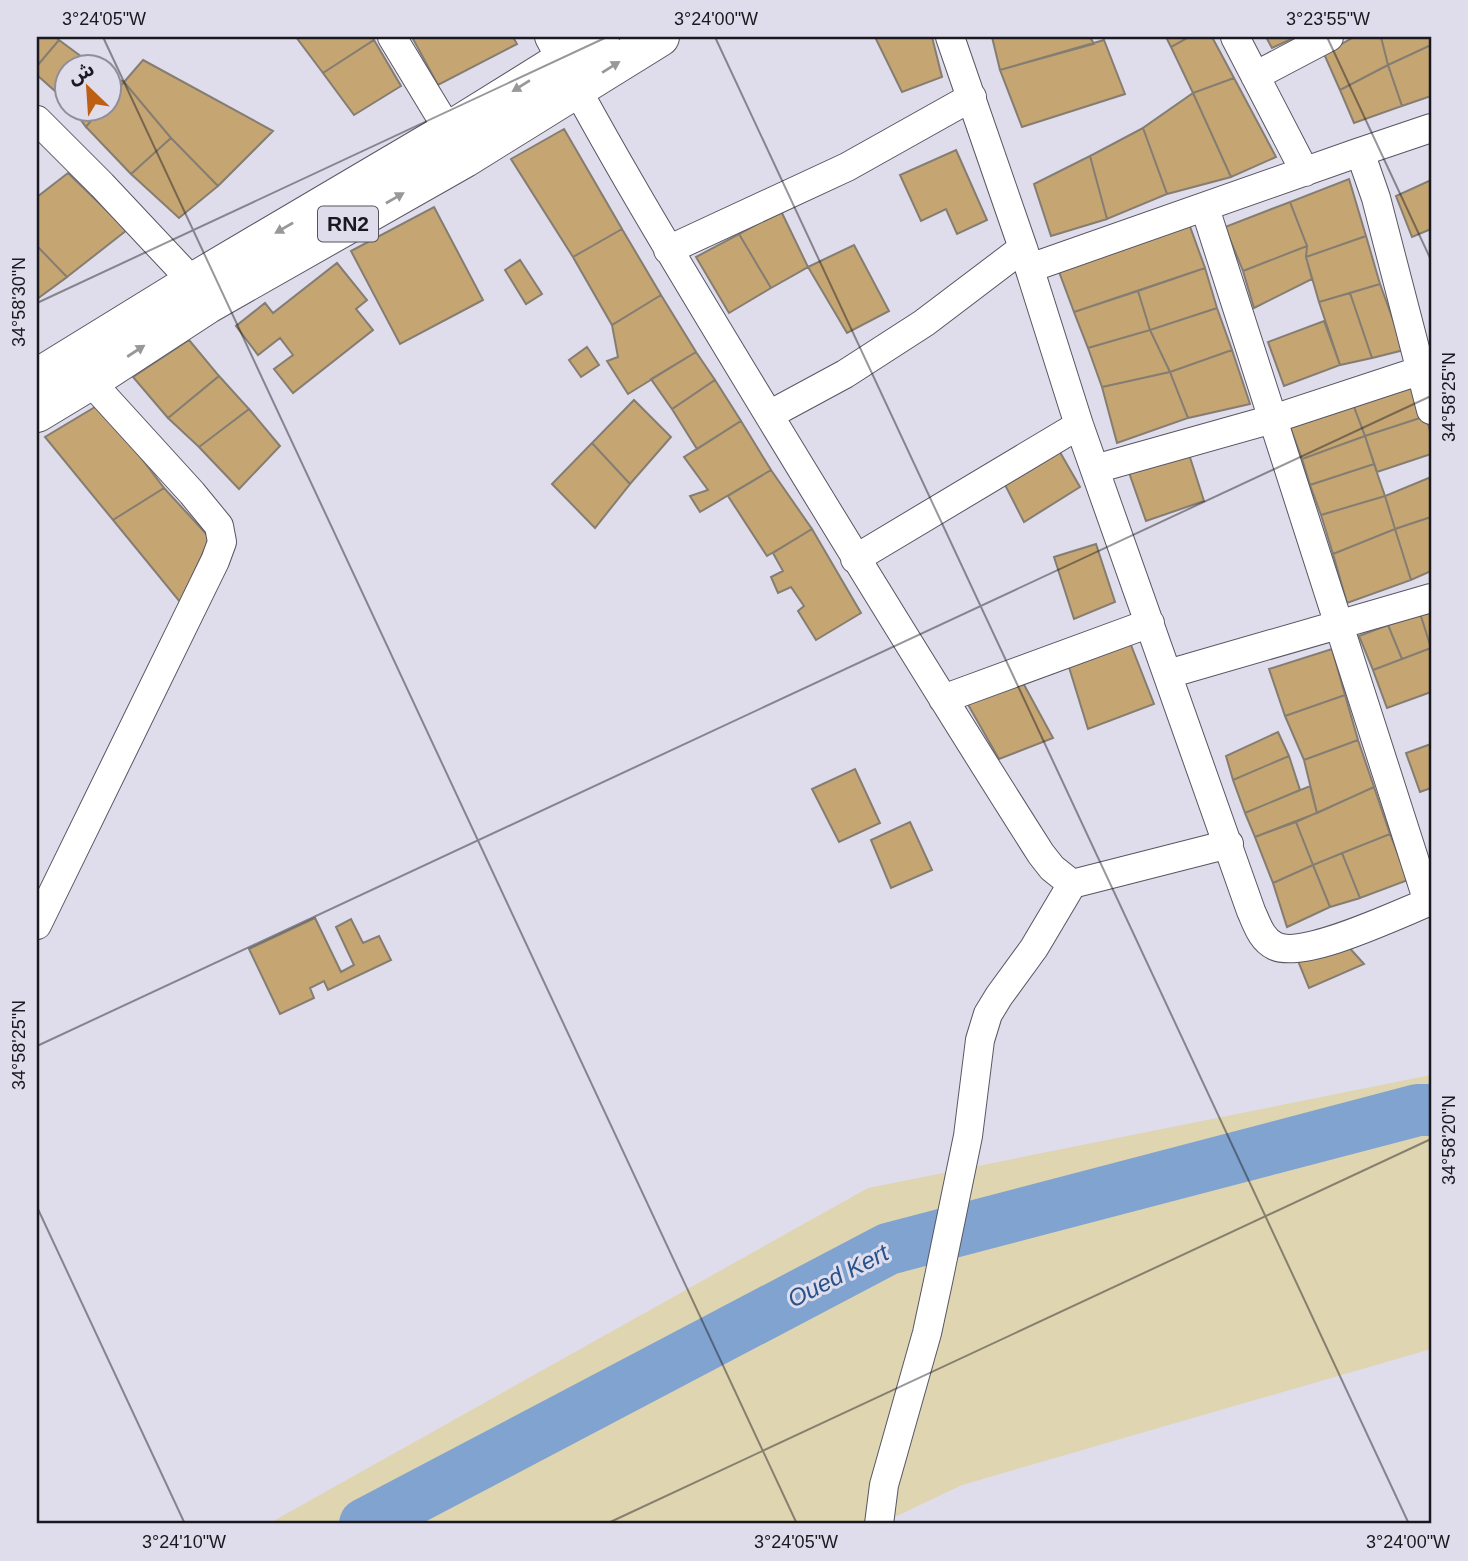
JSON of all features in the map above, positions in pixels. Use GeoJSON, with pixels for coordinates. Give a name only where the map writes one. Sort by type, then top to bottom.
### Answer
{"type":"FeatureCollection","features":[{"type":"Feature","properties":{"kind":"main road","name":"RN2"},"geometry":{"type":"LineString","coordinates":[[37,378],[201,293],[457,144],[562,62],[600,37]]}},
{"type":"Feature","properties":{"kind":"main road","name":"RN2"},"geometry":{"type":"LineString","coordinates":[[562,62],[660,37]]}},
{"type":"Feature","properties":{"kind":"main road","name":"RN2"},"geometry":{"type":"LineString","coordinates":[[37,413],[90,382],[201,293]]}},
{"type":"Feature","properties":{"kind":"street"},"geometry":{"type":"LineString","coordinates":[[392,37],[457,144]]}},
{"type":"Feature","properties":{"kind":"street"},"geometry":{"type":"LineString","coordinates":[[950,37],[1026,258],[1079,425],[1251,911],[1264,938],[1277,947],[1313,946],[1429,902],[1337,625],[1205,208]]}},
{"type":"Feature","properties":{"kind":"street"},"geometry":{"type":"LineString","coordinates":[[1235,37],[1305,172]]}},
{"type":"Feature","properties":{"kind":"street"},"geometry":{"type":"LineString","coordinates":[[1255,76],[1329,37]]}},
{"type":"Feature","properties":{"kind":"street"},"geometry":{"type":"LineString","coordinates":[[562,62],[668,250],[855,559],[1041,854],[1052,868],[1072,884]]}},
{"type":"Feature","properties":{"kind":"street"},"geometry":{"type":"LineString","coordinates":[[668,250],[847,167],[972,97]]}},
{"type":"Feature","properties":{"kind":"street"},"geometry":{"type":"LineString","coordinates":[[37,120],[102,185],[201,293]]}},
{"type":"Feature","properties":{"kind":"street"},"geometry":{"type":"LineString","coordinates":[[769,415],[845,374],[1026,258],[1205,208],[1431,128]]}},
{"type":"Feature","properties":{"kind":"street"},"geometry":{"type":"LineString","coordinates":[[1360,152],[1426,369],[1431,410]]}},
{"type":"Feature","properties":{"kind":"street"},"geometry":{"type":"LineString","coordinates":[[1095,469],[1273,419],[1426,369]]}},
{"type":"Feature","properties":{"kind":"street"},"geometry":{"type":"LineString","coordinates":[[37,925],[222,542],[219,526],[192,493],[90,382]]}},
{"type":"Feature","properties":{"kind":"street"},"geometry":{"type":"LineString","coordinates":[[855,559],[1079,425]]}},
{"type":"Feature","properties":{"kind":"street"},"geometry":{"type":"LineString","coordinates":[[1168,674],[1431,598]]}},
{"type":"Feature","properties":{"kind":"street"},"geometry":{"type":"LineString","coordinates":[[943,699],[1150,623]]}},
{"type":"Feature","properties":{"kind":"street"},"geometry":{"type":"LineString","coordinates":[[879,1524],[884,1485],[926,1333],[941,1266],[968,1136],[980,1040],[988,1014],[1034,948],[1072,884],[1229,844]]}},
{"type":"Feature","properties":{"kind":"sand"},"geometry":{"type":"Polygon","coordinates":[[[1431,1075],[1431,1349],[962,1485],[880,1524],[268,1524],[868,1188],[1431,1075]]]}},
{"type":"Feature","properties":{"kind":"building"},"geometry":{"type":"Polygon","coordinates":[[[37,37],[56,37],[59,40],[37,66],[37,37]]]}},
{"type":"Feature","properties":{"kind":"building"},"geometry":{"type":"Polygon","coordinates":[[[296,37],[372,37],[374,40],[323,73],[296,37]]]}},
{"type":"Feature","properties":{"kind":"building"},"geometry":{"type":"Polygon","coordinates":[[[412,37],[513,37],[517,44],[438,85],[412,37]]]}},
{"type":"Feature","properties":{"kind":"building"},"geometry":{"type":"Polygon","coordinates":[[[875,37],[932,37],[942,77],[902,92],[875,37]]]}},
{"type":"Feature","properties":{"kind":"building"},"geometry":{"type":"Polygon","coordinates":[[[992,37],[1090,37],[1094,44],[1000,70],[992,37]]]}},
{"type":"Feature","properties":{"kind":"building"},"geometry":{"type":"Polygon","coordinates":[[[1166,37],[1189,37],[1171,47],[1166,37]]]}},
{"type":"Feature","properties":{"kind":"building"},"geometry":{"type":"Polygon","coordinates":[[[1189,37],[1212,37],[1234,78],[1193,93],[1171,47],[1189,37]]]}},
{"type":"Feature","properties":{"kind":"building"},"geometry":{"type":"Polygon","coordinates":[[[1266,37],[1296,37],[1272,48],[1266,37]]]}},
{"type":"Feature","properties":{"kind":"building"},"geometry":{"type":"Polygon","coordinates":[[[1354,37],[1381,37],[1388,65],[1340,90],[1324,54],[1354,37]]]}},
{"type":"Feature","properties":{"kind":"building"},"geometry":{"type":"Polygon","coordinates":[[[1381,37],[1431,37],[1431,45],[1388,65],[1381,37]]]}},
{"type":"Feature","properties":{"kind":"building"},"geometry":{"type":"Polygon","coordinates":[[[59,40],[75,52],[52,52],[52,88],[37,75],[37,66],[59,40]]]}},
{"type":"Feature","properties":{"kind":"building"},"geometry":{"type":"Polygon","coordinates":[[[374,40],[401,86],[354,115],[323,73],[374,40]]]}},
{"type":"Feature","properties":{"kind":"building"},"geometry":{"type":"Polygon","coordinates":[[[1104,40],[1125,94],[1022,127],[1000,70],[1104,40]]]}},
{"type":"Feature","properties":{"kind":"building"},"geometry":{"type":"Polygon","coordinates":[[[1431,45],[1431,96],[1402,106],[1388,65],[1431,45]]]}},
{"type":"Feature","properties":{"kind":"building"},"geometry":{"type":"Polygon","coordinates":[[[143,60],[273,131],[218,186],[171,138],[124,82],[143,60]]]}},
{"type":"Feature","properties":{"kind":"building"},"geometry":{"type":"Polygon","coordinates":[[[1388,65],[1402,106],[1354,123],[1340,90],[1388,65]]]}},
{"type":"Feature","properties":{"kind":"building"},"geometry":{"type":"Polygon","coordinates":[[[1234,78],[1276,157],[1231,177],[1193,93],[1234,78]]]}},
{"type":"Feature","properties":{"kind":"building"},"geometry":{"type":"Polygon","coordinates":[[[124,82],[171,138],[131,174],[86,127],[90,122],[122,122],[124,82]]]}},
{"type":"Feature","properties":{"kind":"building"},"geometry":{"type":"Polygon","coordinates":[[[1193,93],[1231,177],[1167,194],[1143,128],[1193,93]]]}},
{"type":"Feature","properties":{"kind":"building"},"geometry":{"type":"Polygon","coordinates":[[[1143,128],[1167,194],[1107,219],[1090,156],[1143,128]]]}},
{"type":"Feature","properties":{"kind":"building"},"geometry":{"type":"Polygon","coordinates":[[[564,129],[622,229],[573,257],[511,159],[564,129]]]}},
{"type":"Feature","properties":{"kind":"building"},"geometry":{"type":"Polygon","coordinates":[[[171,138],[218,186],[179,218],[131,174],[171,138]]]}},
{"type":"Feature","properties":{"kind":"building"},"geometry":{"type":"Polygon","coordinates":[[[956,150],[987,220],[957,234],[946,209],[921,221],[900,175],[956,150]]]}},
{"type":"Feature","properties":{"kind":"building"},"geometry":{"type":"Polygon","coordinates":[[[1090,156],[1107,219],[1051,236],[1034,184],[1090,156]]]}},
{"type":"Feature","properties":{"kind":"building"},"geometry":{"type":"Polygon","coordinates":[[[68,173],[127,230],[67,277],[37,246],[37,197],[68,173]]]}},
{"type":"Feature","properties":{"kind":"building"},"geometry":{"type":"Polygon","coordinates":[[[1349,179],[1366,236],[1306,257],[1307,246],[1290,202],[1349,179]]]}},
{"type":"Feature","properties":{"kind":"building"},"geometry":{"type":"Polygon","coordinates":[[[1431,180],[1431,229],[1412,237],[1396,196],[1431,180]]]}},
{"type":"Feature","properties":{"kind":"building"},"geometry":{"type":"Polygon","coordinates":[[[1290,202],[1307,246],[1243,271],[1225,227],[1290,202]]]}},
{"type":"Feature","properties":{"kind":"building"},"geometry":{"type":"Polygon","coordinates":[[[434,207],[483,300],[400,344],[351,251],[434,207]]]}},
{"type":"Feature","properties":{"kind":"building"},"geometry":{"type":"Polygon","coordinates":[[[781,211],[808,267],[771,288],[739,234],[781,211]]]}},
{"type":"Feature","properties":{"kind":"building"},"geometry":{"type":"Polygon","coordinates":[[[1188,221],[1205,268],[1074,312],[1058,269],[1188,221]]]}},
{"type":"Feature","properties":{"kind":"building"},"geometry":{"type":"Polygon","coordinates":[[[622,229],[661,295],[612,325],[573,257],[622,229]]]}},
{"type":"Feature","properties":{"kind":"building"},"geometry":{"type":"Polygon","coordinates":[[[739,234],[771,288],[729,313],[696,257],[739,234]]]}},
{"type":"Feature","properties":{"kind":"building"},"geometry":{"type":"Polygon","coordinates":[[[1366,236],[1380,284],[1319,302],[1306,257],[1366,236]]]}},
{"type":"Feature","properties":{"kind":"building"},"geometry":{"type":"Polygon","coordinates":[[[854,245],[889,311],[847,333],[808,267],[854,245]]]}},
{"type":"Feature","properties":{"kind":"building"},"geometry":{"type":"Polygon","coordinates":[[[37,246],[67,277],[37,299],[37,246]]]}},
{"type":"Feature","properties":{"kind":"building"},"geometry":{"type":"Polygon","coordinates":[[[1307,246],[1306,257],[1312,279],[1254,308],[1243,271],[1307,246]]]}},
{"type":"Feature","properties":{"kind":"building"},"geometry":{"type":"Polygon","coordinates":[[[520,260],[542,294],[526,304],[505,270],[520,260]]]}},
{"type":"Feature","properties":{"kind":"building"},"geometry":{"type":"Polygon","coordinates":[[[337,263],[367,300],[356,309],[373,330],[293,393],[274,369],[293,355],[280,338],[258,355],[236,326],[265,303],[273,313],[337,263]]]}},
{"type":"Feature","properties":{"kind":"building"},"geometry":{"type":"Polygon","coordinates":[[[1205,268],[1217,308],[1150,330],[1138,291],[1205,268]]]}},
{"type":"Feature","properties":{"kind":"building"},"geometry":{"type":"Polygon","coordinates":[[[1380,284],[1404,350],[1372,358],[1350,293],[1380,284]]]}},
{"type":"Feature","properties":{"kind":"building"},"geometry":{"type":"Polygon","coordinates":[[[1138,291],[1150,330],[1088,348],[1074,312],[1138,291]]]}},
{"type":"Feature","properties":{"kind":"building"},"geometry":{"type":"Polygon","coordinates":[[[1350,293],[1372,358],[1340,365],[1319,302],[1350,293]]]}},
{"type":"Feature","properties":{"kind":"building"},"geometry":{"type":"Polygon","coordinates":[[[661,295],[696,352],[628,394],[607,361],[618,357],[612,325],[661,295]]]}},
{"type":"Feature","properties":{"kind":"building"},"geometry":{"type":"Polygon","coordinates":[[[1217,308],[1232,350],[1170,372],[1150,330],[1217,308]]]}},
{"type":"Feature","properties":{"kind":"building"},"geometry":{"type":"Polygon","coordinates":[[[1324,321],[1340,365],[1284,386],[1268,342],[1324,321]]]}},
{"type":"Feature","properties":{"kind":"building"},"geometry":{"type":"Polygon","coordinates":[[[1150,330],[1170,372],[1102,387],[1088,348],[1150,330]]]}},
{"type":"Feature","properties":{"kind":"building"},"geometry":{"type":"Polygon","coordinates":[[[189,340],[219,376],[168,418],[133,377],[189,340]]]}},
{"type":"Feature","properties":{"kind":"building"},"geometry":{"type":"Polygon","coordinates":[[[587,347],[599,365],[581,377],[569,360],[587,347]]]}},
{"type":"Feature","properties":{"kind":"building"},"geometry":{"type":"Polygon","coordinates":[[[1232,350],[1250,404],[1188,418],[1170,372],[1232,350]]]}},
{"type":"Feature","properties":{"kind":"building"},"geometry":{"type":"Polygon","coordinates":[[[696,352],[715,380],[672,409],[651,379],[696,352]]]}},
{"type":"Feature","properties":{"kind":"building"},"geometry":{"type":"Polygon","coordinates":[[[1170,372],[1188,418],[1117,443],[1102,387],[1170,372]]]}},
{"type":"Feature","properties":{"kind":"building"},"geometry":{"type":"Polygon","coordinates":[[[219,376],[249,409],[199,447],[168,418],[219,376]]]}},
{"type":"Feature","properties":{"kind":"building"},"geometry":{"type":"Polygon","coordinates":[[[1414,379],[1426,416],[1365,436],[1351,399],[1414,379]]]}},
{"type":"Feature","properties":{"kind":"building"},"geometry":{"type":"Polygon","coordinates":[[[715,380],[741,421],[697,449],[672,409],[715,380]]]}},
{"type":"Feature","properties":{"kind":"building"},"geometry":{"type":"Polygon","coordinates":[[[1351,399],[1365,436],[1302,459],[1288,421],[1351,399]]]}},
{"type":"Feature","properties":{"kind":"building"},"geometry":{"type":"Polygon","coordinates":[[[634,400],[671,437],[630,484],[592,443],[634,400]]]}},
{"type":"Feature","properties":{"kind":"building"},"geometry":{"type":"Polygon","coordinates":[[[100,404],[164,488],[113,520],[45,437],[100,404]]]}},
{"type":"Feature","properties":{"kind":"building"},"geometry":{"type":"Polygon","coordinates":[[[249,409],[280,446],[239,489],[199,447],[249,409]]]}},
{"type":"Feature","properties":{"kind":"building"},"geometry":{"type":"Polygon","coordinates":[[[1426,416],[1431,435],[1431,454],[1377,472],[1365,436],[1426,416]]]}},
{"type":"Feature","properties":{"kind":"building"},"geometry":{"type":"Polygon","coordinates":[[[741,421],[771,470],[700,512],[690,496],[708,490],[684,457],[741,421]]]}},
{"type":"Feature","properties":{"kind":"building"},"geometry":{"type":"Polygon","coordinates":[[[1365,436],[1374,464],[1310,485],[1302,459],[1365,436]]]}},
{"type":"Feature","properties":{"kind":"building"},"geometry":{"type":"Polygon","coordinates":[[[592,443],[630,484],[595,528],[552,484],[592,443]]]}},
{"type":"Feature","properties":{"kind":"building"},"geometry":{"type":"Polygon","coordinates":[[[1057,447],[1080,487],[1024,522],[1002,479],[1057,447]]]}},
{"type":"Feature","properties":{"kind":"building"},"geometry":{"type":"Polygon","coordinates":[[[1187,448],[1204,501],[1146,521],[1127,467],[1187,448]]]}},
{"type":"Feature","properties":{"kind":"building"},"geometry":{"type":"Polygon","coordinates":[[[1374,464],[1385,496],[1321,515],[1310,485],[1374,464]]]}},
{"type":"Feature","properties":{"kind":"building"},"geometry":{"type":"Polygon","coordinates":[[[771,470],[812,529],[767,556],[728,496],[771,470]]]}},
{"type":"Feature","properties":{"kind":"building"},"geometry":{"type":"Polygon","coordinates":[[[1431,477],[1431,517],[1395,529],[1385,496],[1431,477]]]}},
{"type":"Feature","properties":{"kind":"building"},"geometry":{"type":"Polygon","coordinates":[[[164,488],[210,538],[180,602],[113,520],[164,488]]]}},
{"type":"Feature","properties":{"kind":"building"},"geometry":{"type":"Polygon","coordinates":[[[1385,496],[1395,529],[1333,554],[1321,515],[1385,496]]]}},
{"type":"Feature","properties":{"kind":"building"},"geometry":{"type":"Polygon","coordinates":[[[1431,517],[1431,571],[1411,580],[1395,529],[1431,517]]]}},
{"type":"Feature","properties":{"kind":"building"},"geometry":{"type":"Polygon","coordinates":[[[812,529],[861,613],[816,640],[798,611],[804,606],[791,587],[778,593],[771,577],[783,571],[773,553],[812,529]]]}},
{"type":"Feature","properties":{"kind":"building"},"geometry":{"type":"Polygon","coordinates":[[[1395,529],[1411,580],[1347,603],[1333,554],[1395,529]]]}},
{"type":"Feature","properties":{"kind":"building"},"geometry":{"type":"Polygon","coordinates":[[[1096,544],[1115,602],[1074,619],[1054,557],[1096,544]]]}},
{"type":"Feature","properties":{"kind":"building"},"geometry":{"type":"Polygon","coordinates":[[[1431,609],[1431,648],[1420,613],[1431,609]]]}},
{"type":"Feature","properties":{"kind":"building"},"geometry":{"type":"Polygon","coordinates":[[[1420,613],[1431,648],[1402,659],[1388,625],[1420,613]]]}},
{"type":"Feature","properties":{"kind":"building"},"geometry":{"type":"Polygon","coordinates":[[[1388,625],[1402,659],[1373,670],[1359,636],[1388,625]]]}},
{"type":"Feature","properties":{"kind":"building"},"geometry":{"type":"Polygon","coordinates":[[[1129,640],[1154,704],[1088,729],[1068,664],[1129,640]]]}},
{"type":"Feature","properties":{"kind":"building"},"geometry":{"type":"Polygon","coordinates":[[[1431,648],[1431,692],[1387,708],[1373,670],[1431,648]]]}},
{"type":"Feature","properties":{"kind":"building"},"geometry":{"type":"Polygon","coordinates":[[[1332,649],[1345,695],[1285,716],[1269,669],[1332,649]]]}},
{"type":"Feature","properties":{"kind":"building"},"geometry":{"type":"Polygon","coordinates":[[[1022,681],[1053,738],[999,759],[966,701],[1022,681]]]}},
{"type":"Feature","properties":{"kind":"building"},"geometry":{"type":"Polygon","coordinates":[[[1345,695],[1358,740],[1304,760],[1285,716],[1345,695]]]}},
{"type":"Feature","properties":{"kind":"building"},"geometry":{"type":"Polygon","coordinates":[[[1278,732],[1289,756],[1233,780],[1226,756],[1278,732]]]}},
{"type":"Feature","properties":{"kind":"building"},"geometry":{"type":"Polygon","coordinates":[[[1358,740],[1374,787],[1317,813],[1304,760],[1358,740]]]}},
{"type":"Feature","properties":{"kind":"building"},"geometry":{"type":"Polygon","coordinates":[[[1431,744],[1431,788],[1420,792],[1406,753],[1431,744]]]}},
{"type":"Feature","properties":{"kind":"building"},"geometry":{"type":"Polygon","coordinates":[[[1289,756],[1300,790],[1245,813],[1233,780],[1289,756]]]}},
{"type":"Feature","properties":{"kind":"building"},"geometry":{"type":"Polygon","coordinates":[[[855,769],[880,823],[839,842],[812,789],[855,769]]]}},
{"type":"Feature","properties":{"kind":"building"},"geometry":{"type":"Polygon","coordinates":[[[1310,786],[1317,813],[1255,837],[1245,813],[1310,786]]]}},
{"type":"Feature","properties":{"kind":"building"},"geometry":{"type":"Polygon","coordinates":[[[1374,787],[1390,834],[1313,865],[1296,822],[1374,787]]]}},
{"type":"Feature","properties":{"kind":"building"},"geometry":{"type":"Polygon","coordinates":[[[910,822],[932,870],[891,888],[871,840],[910,822]]]}},
{"type":"Feature","properties":{"kind":"building"},"geometry":{"type":"Polygon","coordinates":[[[1296,822],[1313,865],[1273,883],[1255,837],[1296,822]]]}},
{"type":"Feature","properties":{"kind":"building"},"geometry":{"type":"Polygon","coordinates":[[[1390,834],[1408,880],[1360,898],[1342,853],[1390,834]]]}},
{"type":"Feature","properties":{"kind":"building"},"geometry":{"type":"Polygon","coordinates":[[[1342,853],[1360,898],[1330,907],[1313,865],[1342,853]]]}},
{"type":"Feature","properties":{"kind":"building"},"geometry":{"type":"Polygon","coordinates":[[[1313,865],[1330,907],[1287,927],[1273,883],[1313,865]]]}},
{"type":"Feature","properties":{"kind":"building"},"geometry":{"type":"Polygon","coordinates":[[[315,918],[341,972],[354,965],[336,927],[351,919],[363,943],[379,936],[391,960],[328,990],[324,981],[310,988],[314,998],[280,1014],[249,949],[315,918]]]}},
{"type":"Feature","properties":{"kind":"building"},"geometry":{"type":"Polygon","coordinates":[[[1345,943],[1364,964],[1309,988],[1296,956],[1345,943]]]}},
{"type":"Feature","properties":{"kind":"waterway","name":"Oued Kert"},"geometry":{"type":"LineString","coordinates":[[365,1524],[888,1249],[1418,1110],[1431,1110]]}}]}
